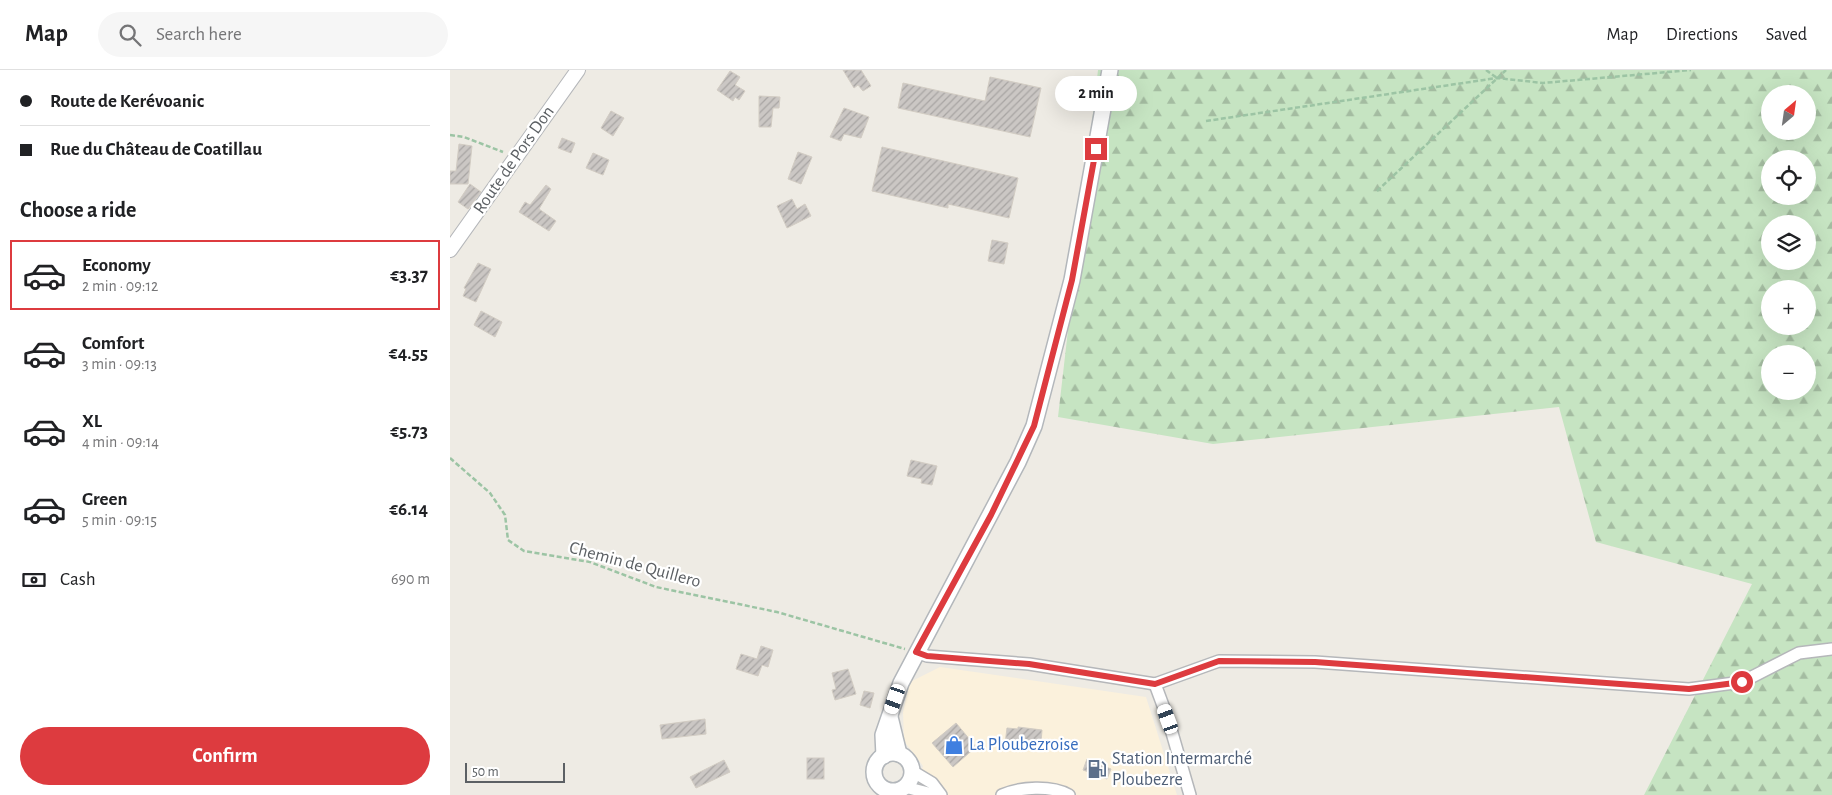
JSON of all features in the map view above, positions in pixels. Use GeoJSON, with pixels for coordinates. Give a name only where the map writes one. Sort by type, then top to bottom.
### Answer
{"type":"FeatureCollection","features":[{"type":"Feature","properties":{"kind":"main road"},"geometry":{"type":"LineString","coordinates":[[884,756],[884,735],[901,683],[991,515],[1034,426],[1072,280],[1110,70]]}},
{"type":"Feature","properties":{"kind":"main road"},"geometry":{"type":"LineString","coordinates":[[890,715],[899,754]]}},
{"type":"Feature","properties":{"kind":"main road"},"geometry":{"type":"LineString","coordinates":[[899,754],[906,758],[912,771],[910,780],[891,791],[876,782],[874,767],[884,756],[899,754]]}},
{"type":"Feature","properties":{"kind":"street","name":"Route de Pors Don"},"geometry":{"type":"LineString","coordinates":[[450,250],[578,70]]}},
{"type":"Feature","properties":{"kind":"street"},"geometry":{"type":"LineString","coordinates":[[916,652],[927,656],[1029,664],[1155,684],[1219,661],[1315,662],[1689,689],[1742,682],[1799,653],[1832,649]]}},
{"type":"Feature","properties":{"kind":"street"},"geometry":{"type":"LineString","coordinates":[[1155,684],[1168,719],[1190,795]]}},
{"type":"Feature","properties":{"kind":"street"},"geometry":{"type":"LineString","coordinates":[[912,771],[932,783],[941,795]]}},
{"type":"Feature","properties":{"kind":"street"},"geometry":{"type":"LineString","coordinates":[[1002,795],[1014,790],[1036,789],[1062,791],[1069,795]]}},
{"type":"Feature","properties":{"kind":"street"},"geometry":{"type":"LineString","coordinates":[[891,791],[936,795]]}},
{"type":"Feature","properties":{"kind":"path"},"geometry":{"type":"LineString","coordinates":[[1486,70],[1497,78]]}},
{"type":"Feature","properties":{"kind":"path"},"geometry":{"type":"LineString","coordinates":[[1377,191],[1506,70]]}},
{"type":"Feature","properties":{"kind":"path"},"geometry":{"type":"LineString","coordinates":[[1206,121],[1497,78],[1544,83],[1691,70]]}},
{"type":"Feature","properties":{"kind":"path"},"geometry":{"type":"LineString","coordinates":[[450,135],[464,137],[516,158]]}},
{"type":"Feature","properties":{"kind":"path","name":"Chemin de Quillero"},"geometry":{"type":"LineString","coordinates":[[450,458],[490,493],[505,515],[508,540],[524,551],[590,562],[656,587],[777,612],[916,652]]}},
{"type":"Feature","properties":{"kind":"shaded area"},"geometry":{"type":"Polygon","coordinates":[[[940,667],[1146,697],[1177,795],[914,795],[923,766],[904,741],[903,712],[910,682],[940,667]]]}},
{"type":"Feature","properties":{"kind":"green space"},"geometry":{"type":"Polygon","coordinates":[[[1098,70],[1832,70],[1832,795],[1644,795],[1752,584],[1596,542],[1559,407],[1213,444],[1058,417],[1098,70]]]}},
{"type":"Feature","properties":{"kind":"building"},"geometry":{"type":"Polygon","coordinates":[[[843,70],[861,70],[871,86],[863,91],[858,85],[854,88],[843,70]]]}},
{"type":"Feature","properties":{"kind":"building"},"geometry":{"type":"Polygon","coordinates":[[[730,71],[740,77],[735,85],[745,91],[739,100],[735,97],[733,101],[717,90],[730,71]]]}},
{"type":"Feature","properties":{"kind":"building"},"geometry":{"type":"Polygon","coordinates":[[[990,77],[1041,88],[1030,137],[898,108],[903,83],[985,101],[990,77]]]}},
{"type":"Feature","properties":{"kind":"building"},"geometry":{"type":"Polygon","coordinates":[[[759,96],[780,97],[779,108],[773,108],[771,127],[759,127],[759,96]]]}},
{"type":"Feature","properties":{"kind":"building"},"geometry":{"type":"Polygon","coordinates":[[[844,108],[869,117],[861,138],[844,134],[841,141],[830,137],[844,108]]]}},
{"type":"Feature","properties":{"kind":"building"},"geometry":{"type":"Polygon","coordinates":[[[611,111],[624,118],[613,136],[601,128],[611,111]]]}},
{"type":"Feature","properties":{"kind":"building"},"geometry":{"type":"Polygon","coordinates":[[[562,138],[575,143],[571,153],[558,148],[562,138]]]}},
{"type":"Feature","properties":{"kind":"building"},"geometry":{"type":"Polygon","coordinates":[[[459,144],[472,146],[468,184],[450,184],[450,171],[456,171],[459,144]]]}},
{"type":"Feature","properties":{"kind":"building"},"geometry":{"type":"Polygon","coordinates":[[[882,147],[1018,178],[1009,218],[948,204],[948,208],[872,191],[882,147]]]}},
{"type":"Feature","properties":{"kind":"building"},"geometry":{"type":"Polygon","coordinates":[[[798,152],[812,157],[801,184],[788,179],[798,152]]]}},
{"type":"Feature","properties":{"kind":"building"},"geometry":{"type":"Polygon","coordinates":[[[593,153],[609,160],[603,175],[586,168],[593,153]]]}},
{"type":"Feature","properties":{"kind":"building"},"geometry":{"type":"Polygon","coordinates":[[[470,184],[481,192],[468,209],[458,202],[470,184]]]}},
{"type":"Feature","properties":{"kind":"building"},"geometry":{"type":"Polygon","coordinates":[[[546,185],[551,189],[539,209],[556,221],[549,231],[519,212],[525,202],[530,205],[546,185]]]}},
{"type":"Feature","properties":{"kind":"building"},"geometry":{"type":"Polygon","coordinates":[[[792,199],[797,209],[805,204],[811,216],[787,228],[777,206],[792,199]]]}},
{"type":"Feature","properties":{"kind":"building"},"geometry":{"type":"Polygon","coordinates":[[[992,240],[1008,243],[1004,264],[988,261],[992,240]]]}},
{"type":"Feature","properties":{"kind":"building"},"geometry":{"type":"Polygon","coordinates":[[[478,263],[491,269],[476,302],[463,296],[466,289],[464,288],[478,263]]]}},
{"type":"Feature","properties":{"kind":"building"},"geometry":{"type":"Polygon","coordinates":[[[481,311],[502,322],[495,337],[474,325],[481,311]]]}},
{"type":"Feature","properties":{"kind":"building"},"geometry":{"type":"Polygon","coordinates":[[[911,460],[937,466],[932,485],[921,483],[922,479],[907,476],[911,460]]]}},
{"type":"Feature","properties":{"kind":"building"},"geometry":{"type":"Polygon","coordinates":[[[761,646],[773,650],[768,667],[762,665],[758,676],[736,669],[741,654],[757,659],[761,646]]]}},
{"type":"Feature","properties":{"kind":"building"},"geometry":{"type":"Polygon","coordinates":[[[848,669],[856,694],[835,700],[832,690],[836,689],[832,673],[848,669]]]}},
{"type":"Feature","properties":{"kind":"building"},"geometry":{"type":"Polygon","coordinates":[[[864,691],[874,693],[870,708],[860,705],[864,691]]]}},
{"type":"Feature","properties":{"kind":"building"},"geometry":{"type":"Polygon","coordinates":[[[705,719],[706,734],[662,739],[660,725],[705,719]]]}},
{"type":"Feature","properties":{"kind":"building","name":"La Ploubezroise"},"geometry":{"type":"Polygon","coordinates":[[[956,723],[976,747],[953,767],[932,743],[956,723]]]}},
{"type":"Feature","properties":{"kind":"building"},"geometry":{"type":"Polygon","coordinates":[[[1018,727],[1042,730],[1041,743],[1017,740],[1016,745],[1005,744],[1007,728],[1018,729],[1018,727]]]}},
{"type":"Feature","properties":{"kind":"building"},"geometry":{"type":"Polygon","coordinates":[[[807,758],[824,758],[824,779],[807,779],[807,758]]]}},
{"type":"Feature","properties":{"kind":"building","name":"Station Intermarché Ploubezre"},"geometry":{"type":"Polygon","coordinates":[[[1087,759],[1111,769],[1107,779],[1083,770],[1087,759]]]}},
{"type":"Feature","properties":{"kind":"building"},"geometry":{"type":"Polygon","coordinates":[[[724,760],[730,772],[696,788],[690,777],[724,760]]]}},
{"type":"Feature","properties":{"kind":"place","name":"La Ploubezroise"},"geometry":{"type":"Point","coordinates":[954,745]}},
{"type":"Feature","properties":{"kind":"place","name":"Station Intermarché Ploubezre"},"geometry":{"type":"Point","coordinates":[1097,769]}},
{"type":"Feature","properties":{"kind":"route"},"geometry":{"type":"LineString","coordinates":[[1096,149],[1072,280],[1034,426],[991,515],[916,652],[927,656],[1029,664],[1155,684],[1219,661],[1315,662],[1689,689],[1742,682]]}}]}
